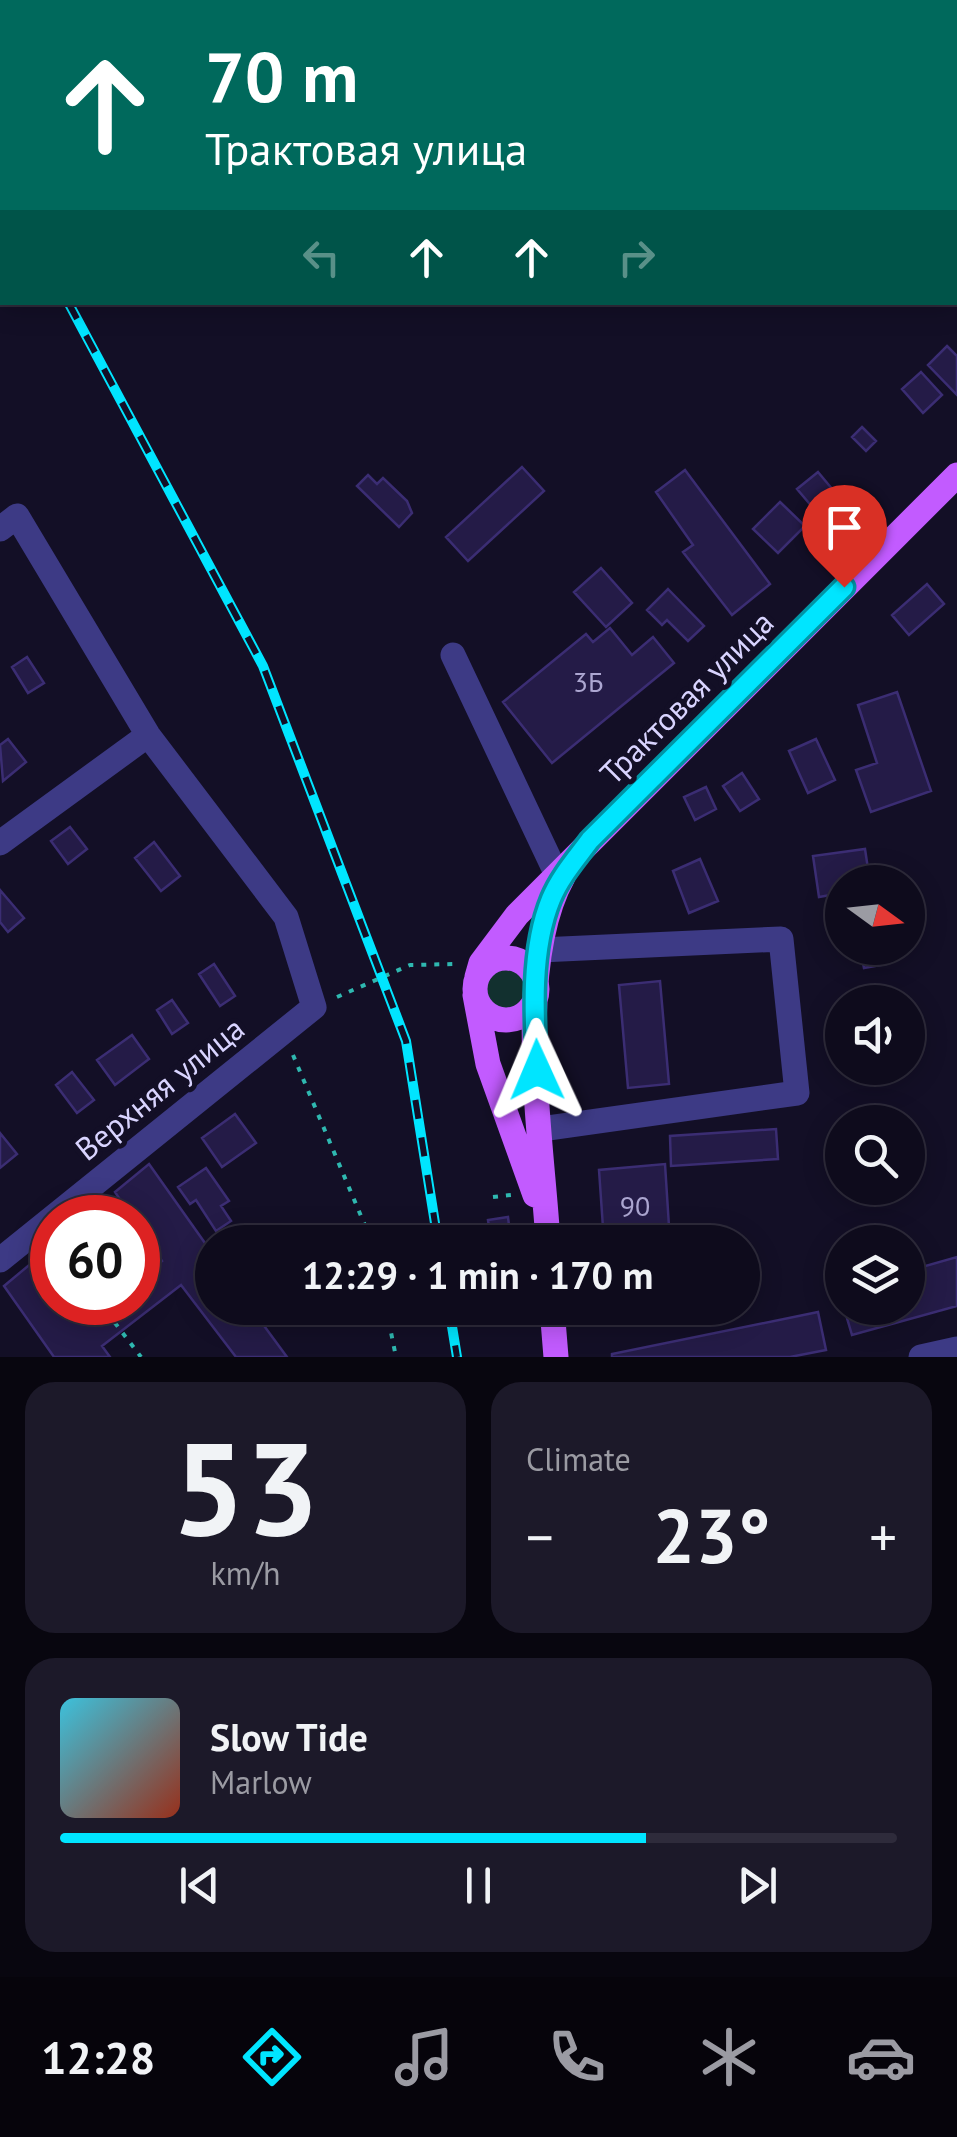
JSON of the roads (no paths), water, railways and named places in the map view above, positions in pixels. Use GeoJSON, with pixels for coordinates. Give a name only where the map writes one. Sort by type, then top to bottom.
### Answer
{"type":"FeatureCollection","features":[{"type":"Feature","properties":{"kind":"main road","name":"Трактовая улица"},"geometry":{"type":"LineString","coordinates":[[590,840],[957,475]]}},
{"type":"Feature","properties":{"kind":"main road"},"geometry":{"type":"LineString","coordinates":[[542,1225],[535,1192],[478,1027],[478,978],[517,915],[590,840]]}},
{"type":"Feature","properties":{"kind":"main road"},"geometry":{"type":"LineString","coordinates":[[545,1225],[537,985],[529,967],[511,958],[490,962],[478,978],[485,1014],[505,1021],[516,1020],[533,1006],[537,985],[540,950],[551,899],[590,840]]}},
{"type":"Feature","properties":{"kind":"main road"},"geometry":{"type":"LineString","coordinates":[[553,1325],[556,1357]]}},
{"type":"Feature","properties":{"kind":"street"},"geometry":{"type":"LineString","coordinates":[[0,843],[148,735],[8,523]]}},
{"type":"Feature","properties":{"kind":"street"},"geometry":{"type":"LineString","coordinates":[[453,656],[557,874]]}},
{"type":"Feature","properties":{"kind":"street","name":"Верхняя улица"},"geometry":{"type":"LineString","coordinates":[[0,1260],[314,1008],[286,917],[148,735]]}},
{"type":"Feature","properties":{"kind":"street"},"geometry":{"type":"LineString","coordinates":[[540,950],[781,939],[797,1094],[541,1129]]}},
{"type":"Feature","properties":{"kind":"street"},"geometry":{"type":"LineString","coordinates":[[921,1357],[957,1348]]}},
{"type":"Feature","properties":{"kind":"railway"},"geometry":{"type":"LineString","coordinates":[[70,305],[263,666],[406,1041],[435,1225]]}},
{"type":"Feature","properties":{"kind":"railway"},"geometry":{"type":"LineString","coordinates":[[452,1325],[457,1357]]}}]}
